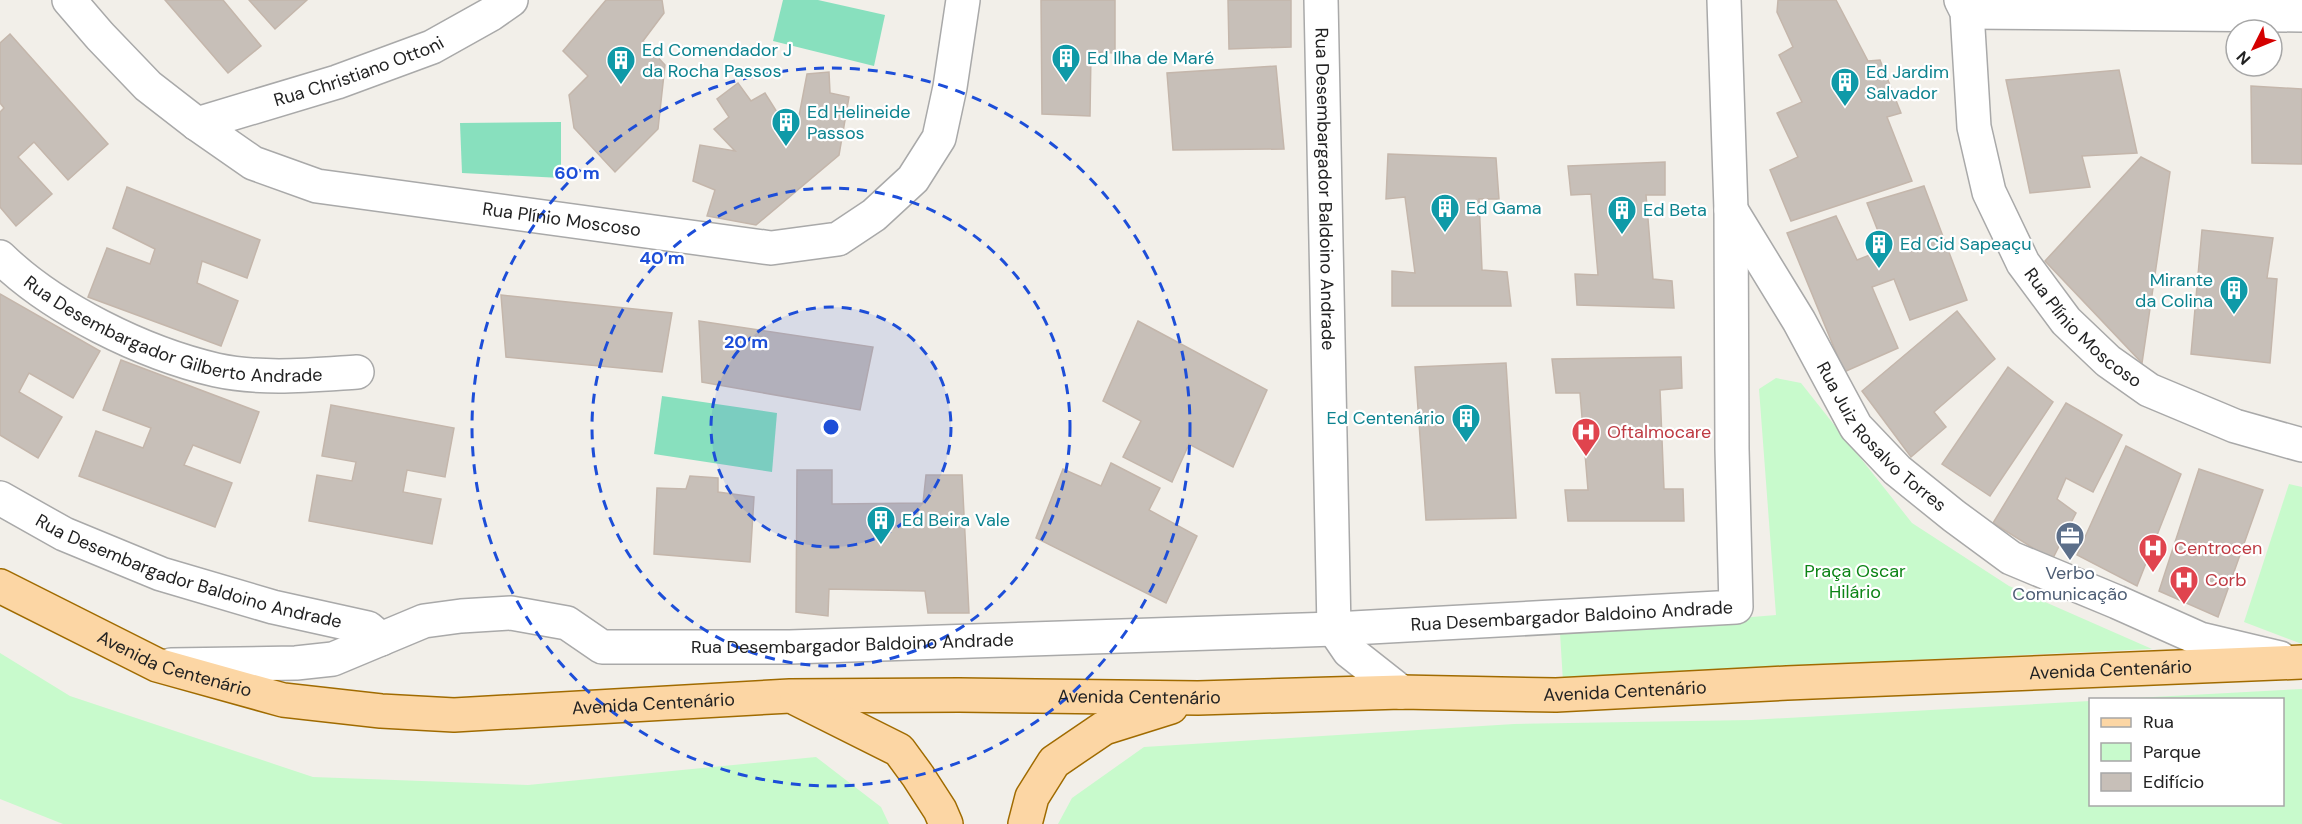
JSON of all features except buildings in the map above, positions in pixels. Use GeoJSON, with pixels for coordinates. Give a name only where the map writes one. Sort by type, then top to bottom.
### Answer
{"type":"FeatureCollection","features":[{"type":"Feature","properties":{"kind":"main road","name":"Avenida Centenário"},"geometry":{"type":"LineString","coordinates":[[0,586],[157,665],[283,699],[381,711],[443,714],[790,696],[959,695],[1198,698],[1401,692],[1556,695],[2299,662]]}},
{"type":"Feature","properties":{"kind":"main road"},"geometry":{"type":"LineString","coordinates":[[790,696],[899,750],[923,784],[946,824]]}},
{"type":"Feature","properties":{"kind":"main road"},"geometry":{"type":"LineString","coordinates":[[1025,824],[1032,797],[1054,762],[1104,728],[1198,698]]}},
{"type":"Feature","properties":{"kind":"street","name":"Rua Plínio Moscoso"},"geometry":{"type":"LineString","coordinates":[[69,0],[148,86],[197,124],[253,163],[317,186],[771,248],[838,239],[873,215],[913,179],[939,138],[950,87],[963,0]]}},
{"type":"Feature","properties":{"kind":"street","name":"Rua Christiano Ottoni"},"geometry":{"type":"LineString","coordinates":[[197,124],[337,82],[432,47],[491,14],[511,0]]}},
{"type":"Feature","properties":{"kind":"street","name":"Rua Desembargador Baldoino Andrade"},"geometry":{"type":"LineString","coordinates":[[1321,0],[1334,629]]}},
{"type":"Feature","properties":{"kind":"street","name":"Rua Juiz Rosalvo Torres"},"geometry":{"type":"LineString","coordinates":[[1724,0],[1731,210],[1799,321],[1856,427],[1897,470],[2011,558],[2200,639],[2299,662]]}},
{"type":"Feature","properties":{"kind":"street","name":"Rua Plínio Moscoso"},"geometry":{"type":"LineString","coordinates":[[1964,6],[1974,127],[1989,192],[2023,263],[2066,321],[2108,361],[2149,390],[2235,426],[2302,446]]}},
{"type":"Feature","properties":{"kind":"street"},"geometry":{"type":"LineString","coordinates":[[1964,6],[2286,10]]}},
{"type":"Feature","properties":{"kind":"street","name":"Rua Desembargador Baldoino Andrade"},"geometry":{"type":"LineString","coordinates":[[157,665],[296,663],[333,659],[424,621],[511,613],[567,623],[602,647],[790,647],[1334,629],[1736,607],[1732,437],[1731,210]]}},
{"type":"Feature","properties":{"kind":"street","name":"Rua Desembargador Gilberto Andrade"},"geometry":{"type":"LineString","coordinates":[[0,257],[22,278],[86,319],[163,353],[217,370],[281,376],[357,372]]}},
{"type":"Feature","properties":{"kind":"street","name":"Rua Desembargador Baldoino Andrade"},"geometry":{"type":"LineString","coordinates":[[0,498],[64,534],[160,574],[273,607],[368,628],[381,639]]}},
{"type":"Feature","properties":{"kind":"street"},"geometry":{"type":"LineString","coordinates":[[1334,629],[1349,651],[1401,692]]}},
{"type":"Feature","properties":{"kind":"green space"},"geometry":{"type":"Polygon","coordinates":[[[783,0],[818,0],[885,15],[874,66],[773,41],[783,0]]]}},
{"type":"Feature","properties":{"kind":"green space"},"geometry":{"type":"Polygon","coordinates":[[[561,122],[561,178],[462,173],[460,123],[561,122]]]}},
{"type":"Feature","properties":{"kind":"green space","name":"Praça Oscar Hilário"},"geometry":{"type":"Polygon","coordinates":[[[1776,378],[1801,383],[1912,523],[2009,586],[2152,649],[1779,666],[1563,682],[1560,633],[1776,615],[1759,389],[1776,378]]]}},
{"type":"Feature","properties":{"kind":"green space"},"geometry":{"type":"Polygon","coordinates":[[[662,396],[777,413],[772,472],[654,454],[662,396]]]}},
{"type":"Feature","properties":{"kind":"green space"},"geometry":{"type":"Polygon","coordinates":[[[2289,484],[2302,487],[2302,644],[2244,622],[2289,484]]]}},
{"type":"Feature","properties":{"kind":"green space"},"geometry":{"type":"Polygon","coordinates":[[[0,653],[70,696],[313,777],[528,785],[816,757],[881,807],[889,824],[63,824],[0,799],[0,653]]]}},
{"type":"Feature","properties":{"kind":"green space"},"geometry":{"type":"Polygon","coordinates":[[[2302,689],[2302,824],[1058,824],[1072,798],[1144,747],[1514,724],[1751,720],[2089,701],[2089,806],[2284,806],[2284,698],[2135,698],[2302,689]]]}},
{"type":"Feature","properties":{"kind":"place","name":"Ed Ilha de Maré"},"geometry":{"type":"Point","coordinates":[1066,84]}},
{"type":"Feature","properties":{"kind":"place","name":"Ed Comendador J da Rocha Passos"},"geometry":{"type":"Point","coordinates":[621,86]}},
{"type":"Feature","properties":{"kind":"place","name":"Ed Jardim Salvador"},"geometry":{"type":"Point","coordinates":[1845,108]}},
{"type":"Feature","properties":{"kind":"place","name":"Ed Helineide Passos"},"geometry":{"type":"Point","coordinates":[786,148]}},
{"type":"Feature","properties":{"kind":"place","name":"Ed Gama"},"geometry":{"type":"Point","coordinates":[1445,234]}},
{"type":"Feature","properties":{"kind":"place","name":"Ed Beta"},"geometry":{"type":"Point","coordinates":[1622,236]}},
{"type":"Feature","properties":{"kind":"place","name":"Ed Cid Sapeaçu"},"geometry":{"type":"Point","coordinates":[1879,270]}},
{"type":"Feature","properties":{"kind":"place","name":"Mirante da Colina"},"geometry":{"type":"Point","coordinates":[2234,316]}},
{"type":"Feature","properties":{"kind":"place","name":"Ed Centenário"},"geometry":{"type":"Point","coordinates":[1466,444]}},
{"type":"Feature","properties":{"kind":"place","name":"Oftalmocare"},"geometry":{"type":"Point","coordinates":[1586,458]}},
{"type":"Feature","properties":{"kind":"place","name":"Ed Beira Vale"},"geometry":{"type":"Point","coordinates":[881,546]}},
{"type":"Feature","properties":{"kind":"place","name":"Verbo Comunicação"},"geometry":{"type":"Point","coordinates":[2070,562]}},
{"type":"Feature","properties":{"kind":"place","name":"Centrocen"},"geometry":{"type":"Point","coordinates":[2153,574]}},
{"type":"Feature","properties":{"kind":"place","name":"Corb"},"geometry":{"type":"Point","coordinates":[2184,606]}}]}
